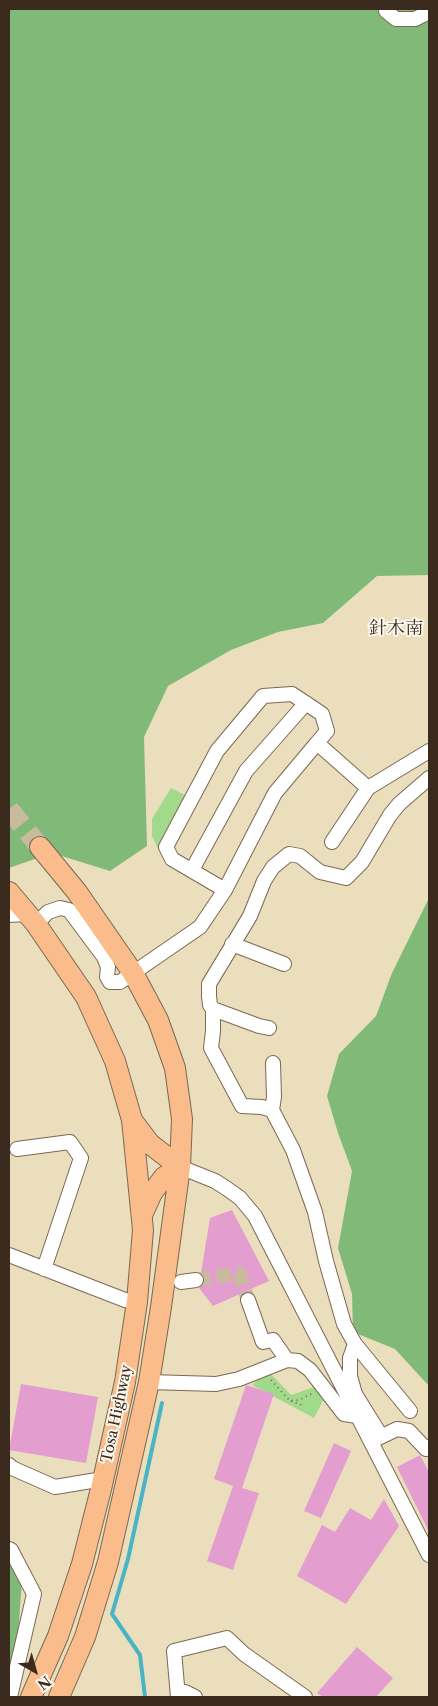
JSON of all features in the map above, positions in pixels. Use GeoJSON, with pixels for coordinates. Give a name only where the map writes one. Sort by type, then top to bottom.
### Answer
{"type":"FeatureCollection","features":[{"type":"Feature","properties":{"kind":"highway","name":"Tosa Highway"},"geometry":{"type":"LineString","coordinates":[[40,847],[77,892],[133,973],[158,1020],[175,1068],[182,1119],[180,1167],[149,1382],[108,1562],[85,1638],[59,1697]]}},
{"type":"Feature","properties":{"kind":"highway"},"geometry":{"type":"LineString","coordinates":[[9,892],[24,918],[86,997],[115,1061],[132,1120],[150,1144],[180,1167],[164,1177],[152,1193],[142,1216]]}},
{"type":"Feature","properties":{"kind":"highway","name":"Tosa Highway"},"geometry":{"type":"LineString","coordinates":[[31,1697],[58,1636],[82,1564],[125,1382],[137,1302],[143,1230],[132,1120]]}},
{"type":"Feature","properties":{"kind":"street"},"geometry":{"type":"LineString","coordinates":[[386,9],[396,19],[415,19],[429,12]]}},
{"type":"Feature","properties":{"kind":"street"},"geometry":{"type":"LineString","coordinates":[[24,918],[60,908],[69,910],[104,957],[108,967],[107,977],[110,982],[120,982],[200,927],[225,890],[275,793],[327,731],[322,714],[292,694],[263,696],[217,751],[166,847],[172,859],[225,890]]}},
{"type":"Feature","properties":{"kind":"street"},"geometry":{"type":"LineString","coordinates":[[192,870],[246,771],[306,704]]}},
{"type":"Feature","properties":{"kind":"street"},"geometry":{"type":"LineString","coordinates":[[318,743],[368,788]]}},
{"type":"Feature","properties":{"kind":"street"},"geometry":{"type":"LineString","coordinates":[[332,842],[368,788],[429,751]]}},
{"type":"Feature","properties":{"kind":"street"},"geometry":{"type":"LineString","coordinates":[[272,1110],[262,1107],[242,1106],[211,1048],[213,1009],[210,1005],[209,984],[250,916],[264,881],[273,867],[289,854],[300,856],[320,872],[346,878],[362,862],[390,815],[399,804],[429,778]]}},
{"type":"Feature","properties":{"kind":"street"},"geometry":{"type":"LineString","coordinates":[[232,944],[284,964]]}},
{"type":"Feature","properties":{"kind":"street"},"geometry":{"type":"LineString","coordinates":[[213,1009],[269,1028]]}},
{"type":"Feature","properties":{"kind":"street"},"geometry":{"type":"LineString","coordinates":[[273,1063],[274,1098],[272,1110],[302,1174],[315,1212],[326,1261],[344,1324],[356,1344],[410,1411]]}},
{"type":"Feature","properties":{"kind":"street"},"geometry":{"type":"LineString","coordinates":[[17,1150],[70,1142],[81,1158],[44,1269]]}},
{"type":"Feature","properties":{"kind":"street"},"geometry":{"type":"LineString","coordinates":[[180,1167],[215,1181],[226,1188],[240,1198],[255,1216],[357,1416],[376,1439]]}},
{"type":"Feature","properties":{"kind":"street"},"geometry":{"type":"LineString","coordinates":[[9,1255],[125,1300],[137,1302]]}},
{"type":"Feature","properties":{"kind":"street"},"geometry":{"type":"LineString","coordinates":[[181,1282],[196,1280]]}},
{"type":"Feature","properties":{"kind":"street"},"geometry":{"type":"LineString","coordinates":[[248,1300],[263,1342],[273,1340],[287,1360]]}},
{"type":"Feature","properties":{"kind":"street"},"geometry":{"type":"LineString","coordinates":[[356,1344],[350,1358],[350,1376],[355,1394],[429,1555]]}},
{"type":"Feature","properties":{"kind":"street"},"geometry":{"type":"LineString","coordinates":[[149,1382],[216,1384],[239,1379],[287,1360],[298,1361],[310,1370],[344,1414],[357,1416]]}},
{"type":"Feature","properties":{"kind":"street"},"geometry":{"type":"LineString","coordinates":[[376,1439],[397,1429],[409,1431],[426,1449],[429,1447]]}},
{"type":"Feature","properties":{"kind":"street"},"geometry":{"type":"LineString","coordinates":[[9,1465],[55,1487],[103,1479]]}},
{"type":"Feature","properties":{"kind":"street"},"geometry":{"type":"LineString","coordinates":[[9,1550],[11,1550],[34,1594],[10,1697]]}},
{"type":"Feature","properties":{"kind":"street"},"geometry":{"type":"LineString","coordinates":[[195,1697],[185,1692],[178,1694],[174,1651],[227,1638],[244,1654],[305,1697]]}},
{"type":"Feature","properties":{"kind":"path"},"geometry":{"type":"LineString","coordinates":[[262,1370],[290,1401],[306,1406]]}},
{"type":"Feature","properties":{"kind":"path"},"geometry":{"type":"LineString","coordinates":[[290,1401],[299,1400],[324,1388]]}},
{"type":"Feature","properties":{"kind":"green space"},"geometry":{"type":"Polygon","coordinates":[[[9,9],[429,9],[429,575],[377,576],[323,623],[278,632],[231,650],[168,686],[144,737],[147,846],[110,871],[52,853],[9,868],[9,9]]]}},
{"type":"Feature","properties":{"kind":"green space"},"geometry":{"type":"Polygon","coordinates":[[[171,788],[187,796],[159,851],[152,836],[152,819],[171,788]]]}},
{"type":"Feature","properties":{"kind":"green space"},"geometry":{"type":"Polygon","coordinates":[[[429,898],[429,1386],[395,1349],[353,1332],[352,1294],[338,1248],[352,1171],[327,1096],[339,1054],[376,1016],[392,973],[429,898]]]}},
{"type":"Feature","properties":{"kind":"green space"},"geometry":{"type":"Polygon","coordinates":[[[268,1371],[291,1395],[317,1386],[325,1397],[314,1418],[252,1385],[268,1371]]]}},
{"type":"Feature","properties":{"kind":"green space"},"geometry":{"type":"Polygon","coordinates":[[[9,1563],[22,1579],[16,1665],[9,1691],[9,1563]]]}},
{"type":"Feature","properties":{"kind":"building"},"geometry":{"type":"Polygon","coordinates":[[[232,1210],[269,1281],[213,1306],[199,1288],[204,1283],[205,1278],[201,1273],[210,1218],[232,1210]]]}},
{"type":"Feature","properties":{"kind":"building"},"geometry":{"type":"Polygon","coordinates":[[[21,1384],[98,1397],[86,1463],[9,1450],[21,1384]]]}},
{"type":"Feature","properties":{"kind":"building"},"geometry":{"type":"Polygon","coordinates":[[[246,1385],[274,1394],[242,1488],[259,1493],[233,1570],[207,1561],[233,1486],[214,1479],[246,1385]]]}},
{"type":"Feature","properties":{"kind":"building"},"geometry":{"type":"Polygon","coordinates":[[[334,1443],[351,1451],[321,1518],[304,1511],[334,1443]]]}},
{"type":"Feature","properties":{"kind":"building"},"geometry":{"type":"Polygon","coordinates":[[[420,1455],[429,1472],[429,1532],[397,1467],[420,1455]]]}},
{"type":"Feature","properties":{"kind":"building"},"geometry":{"type":"Polygon","coordinates":[[[384,1499],[399,1526],[346,1604],[297,1576],[322,1525],[335,1532],[350,1508],[371,1520],[384,1499]]]}},
{"type":"Feature","properties":{"kind":"building"},"geometry":{"type":"Polygon","coordinates":[[[357,1647],[393,1678],[376,1697],[323,1697],[317,1693],[357,1647]]]}},
{"type":"Feature","properties":{"kind":"waterway"},"geometry":{"type":"LineString","coordinates":[[145,1697],[140,1655],[112,1614],[128,1559],[162,1403]]}},
{"type":"Feature","properties":{"kind":"tunnel"},"geometry":{"type":"LineString","coordinates":[[9,809],[40,847]]}},
{"type":"Feature","properties":{"kind":"tunnel"},"geometry":{"type":"LineString","coordinates":[[196,1280],[239,1273],[248,1300]]}},
{"type":"Feature","properties":{"kind":"district","name":"針木南"},"geometry":{"type":"Point","coordinates":[396,629]}}]}
